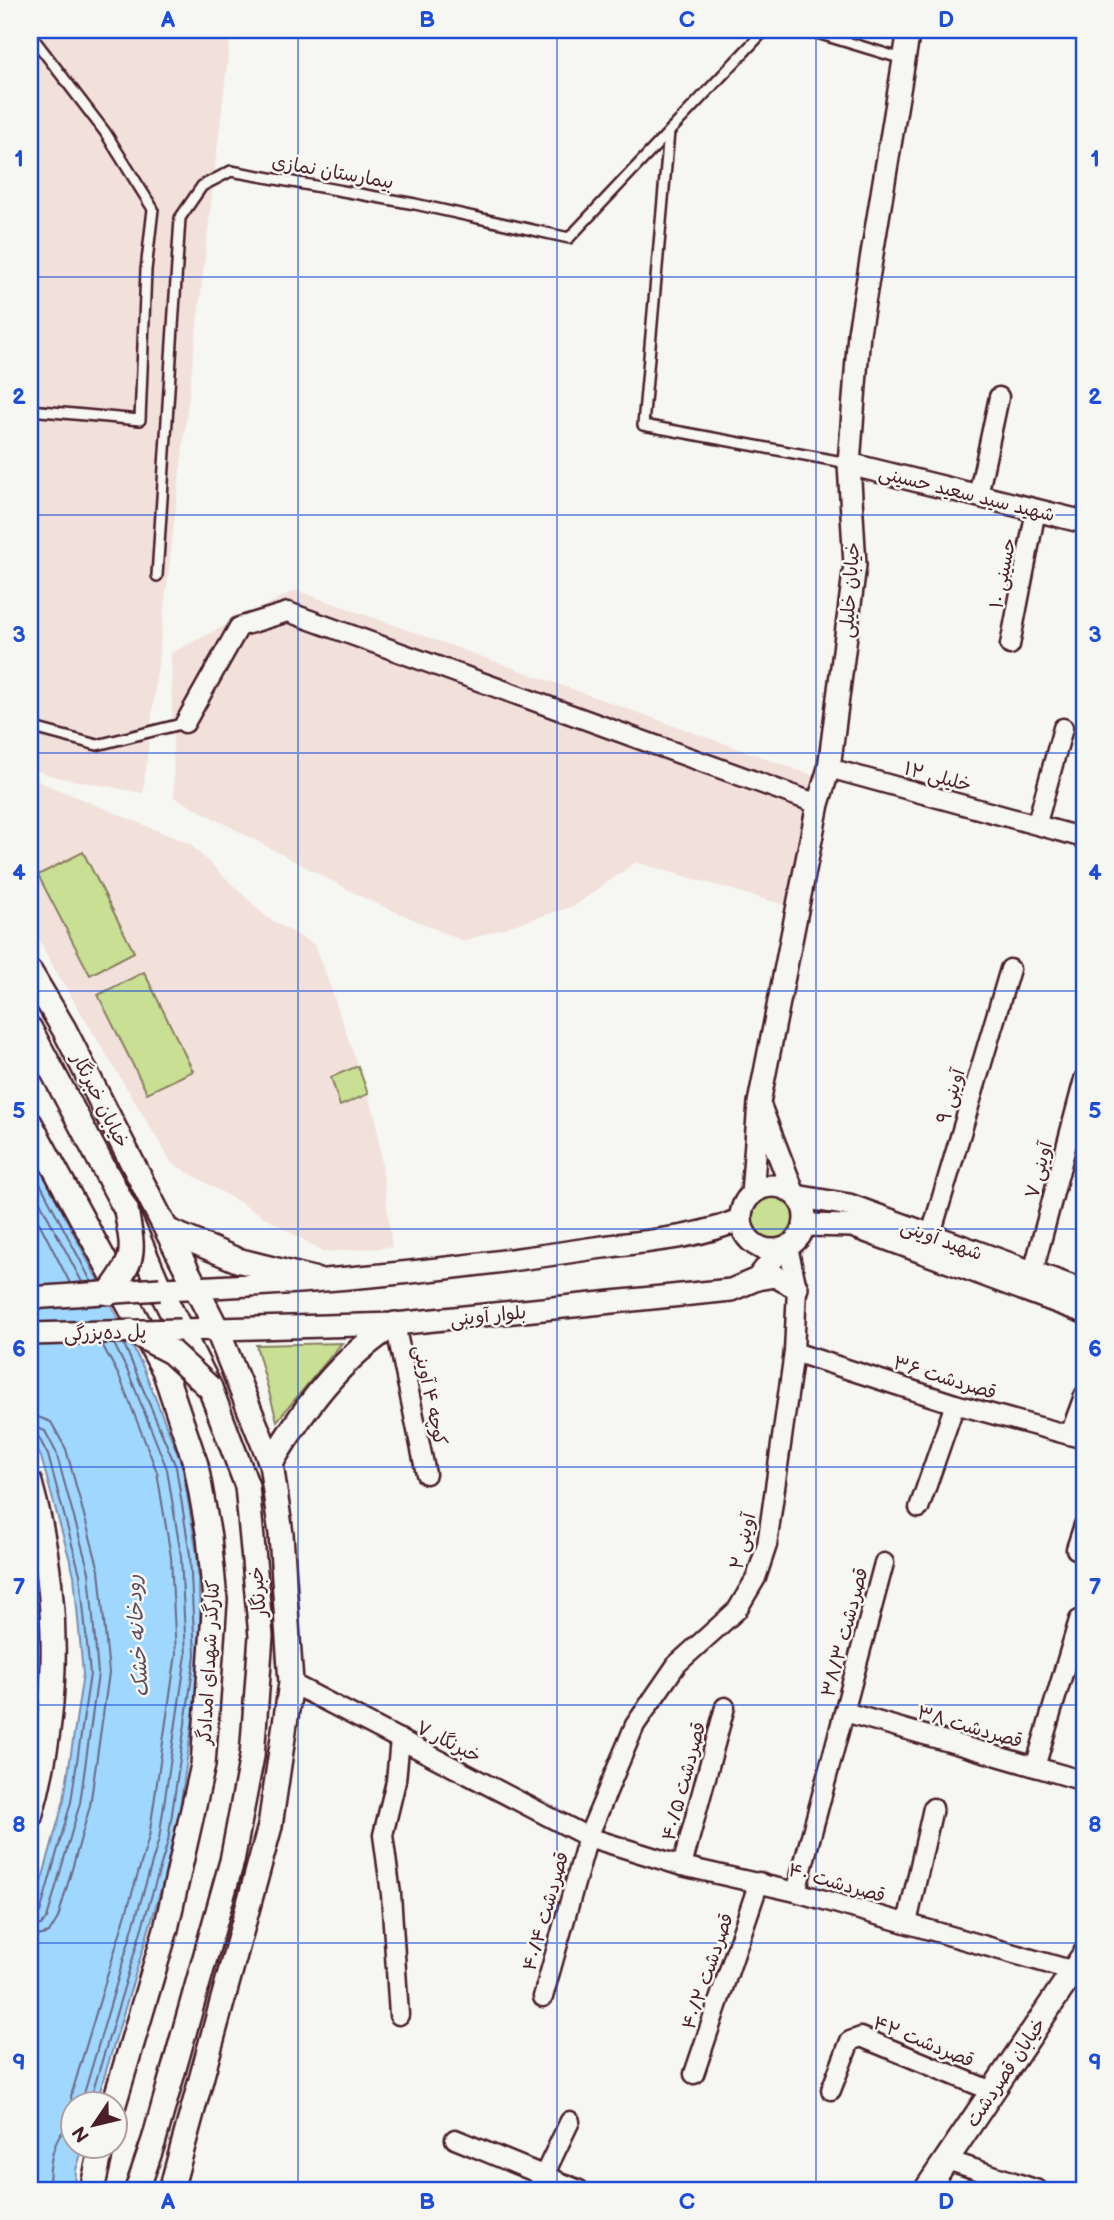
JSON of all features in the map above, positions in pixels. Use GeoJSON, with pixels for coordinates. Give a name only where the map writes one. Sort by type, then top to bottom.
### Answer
{"type":"FeatureCollection","features":[{"type":"Feature","properties":{"kind":"main road","name":"خیابان خبرنگار"},"geometry":{"type":"LineString","coordinates":[[30,972],[64,1029],[167,1230]]}},
{"type":"Feature","properties":{"kind":"main road","name":"خبرنگار"},"geometry":{"type":"LineString","coordinates":[[30,1029],[127,1210],[160,1289],[210,1388],[247,1486],[261,1636],[252,1756],[232,1861],[154,2140],[137,2190]]}},
{"type":"Feature","properties":{"kind":"main road","name":"کنارگذر شهدای امدادگر"},"geometry":{"type":"LineString","coordinates":[[30,1123],[164,1370],[196,1465],[209,1537],[214,1588],[202,1765],[166,1929],[118,2090]]}},
{"type":"Feature","properties":{"kind":"main road"},"geometry":{"type":"LineString","coordinates":[[109,1293],[129,1265],[133,1247],[127,1210]]}},
{"type":"Feature","properties":{"kind":"main road"},"geometry":{"type":"LineString","coordinates":[[167,1230],[237,1260],[313,1279]]}},
{"type":"Feature","properties":{"kind":"main road","name":"خبرنگار"},"geometry":{"type":"LineString","coordinates":[[167,1230],[217,1329],[271,1463],[281,1534],[291,1683],[270,1826],[171,2190]]}},
{"type":"Feature","properties":{"kind":"main road"},"geometry":{"type":"LineString","coordinates":[[271,1463],[296,1422],[332,1375],[372,1338],[395,1324]]}},
{"type":"Feature","properties":{"kind":"main road"},"geometry":{"type":"LineString","coordinates":[[131,1331],[171,1352],[210,1388]]}},
{"type":"Feature","properties":{"kind":"main road"},"geometry":{"type":"LineString","coordinates":[[30,1483],[39,1516],[52,1607],[54,1688],[48,1746],[30,1817]]}},
{"type":"Feature","properties":{"kind":"main road","name":"خیابان قصردشت"},"geometry":{"type":"LineString","coordinates":[[926,2190],[1082,1959]]}},
{"type":"Feature","properties":{"kind":"main road"},"geometry":{"type":"LineString","coordinates":[[92,2190],[99,2160]]}},
{"type":"Feature","properties":{"kind":"street","name":"خیابان خلیلی"},"geometry":{"type":"LineString","coordinates":[[752,1194],[759,1103],[818,804],[829,768],[855,565],[849,464],[859,333],[909,30]]}},
{"type":"Feature","properties":{"kind":"street"},"geometry":{"type":"LineString","coordinates":[[978,496],[999,397]]}},
{"type":"Feature","properties":{"kind":"street","name":"شهید سید سعید حسینی"},"geometry":{"type":"LineString","coordinates":[[849,464],[1084,522]]}},
{"type":"Feature","properties":{"kind":"street","name":"۱۰ حسینی"},"geometry":{"type":"LineString","coordinates":[[1010,645],[1036,510]]}},
{"type":"Feature","properties":{"kind":"street"},"geometry":{"type":"LineString","coordinates":[[185,723],[239,627],[288,612],[818,804]]}},
{"type":"Feature","properties":{"kind":"street"},"geometry":{"type":"LineString","coordinates":[[1037,823],[1063,728]]}},
{"type":"Feature","properties":{"kind":"street","name":"۱۲ خلیلی"},"geometry":{"type":"LineString","coordinates":[[829,768],[1084,838]]}},
{"type":"Feature","properties":{"kind":"street","name":"۹ آوینی"},"geometry":{"type":"LineString","coordinates":[[931,1234],[1010,969]]}},
{"type":"Feature","properties":{"kind":"street","name":"۷ آوینی"},"geometry":{"type":"LineString","coordinates":[[1033,1272],[1084,1079]]}},
{"type":"Feature","properties":{"kind":"street"},"geometry":{"type":"LineString","coordinates":[[757,1279],[784,1248],[799,1238],[805,1225],[804,1209],[795,1195],[759,1103]]}},
{"type":"Feature","properties":{"kind":"street"},"geometry":{"type":"LineString","coordinates":[[784,1248],[757,1246],[745,1235],[741,1219],[746,1201],[752,1194],[773,1186],[795,1195]]}},
{"type":"Feature","properties":{"kind":"street","name":"شهید آوینی"},"geometry":{"type":"LineString","coordinates":[[795,1195],[849,1205],[1084,1291]]}},
{"type":"Feature","properties":{"kind":"street"},"geometry":{"type":"LineString","coordinates":[[160,1289],[313,1279],[552,1255],[702,1232],[741,1219]]}},
{"type":"Feature","properties":{"kind":"street","name":"شهید آوینی"},"geometry":{"type":"LineString","coordinates":[[805,1225],[852,1226],[1084,1312]]}},
{"type":"Feature","properties":{"kind":"street","name":"۲ آوینی"},"geometry":{"type":"LineString","coordinates":[[588,1837],[635,1725],[677,1664],[737,1610],[756,1578],[767,1545],[794,1352],[797,1288],[784,1248]]}},
{"type":"Feature","properties":{"kind":"street"},"geometry":{"type":"LineString","coordinates":[[757,1279],[775,1276],[797,1288]]}},
{"type":"Feature","properties":{"kind":"street","name":"بلوار آوینی"},"geometry":{"type":"LineString","coordinates":[[180,1330],[395,1324],[731,1290],[757,1279]]}},
{"type":"Feature","properties":{"kind":"street","name":"پل ده‌بزرگی"},"geometry":{"type":"LineString","coordinates":[[30,1298],[160,1289]]}},
{"type":"Feature","properties":{"kind":"street","name":"کوچه ۴ آوینی"},"geometry":{"type":"LineString","coordinates":[[395,1324],[426,1474]]}},
{"type":"Feature","properties":{"kind":"street","name":"پل ده‌بزرگی"},"geometry":{"type":"LineString","coordinates":[[30,1334],[180,1330]]}},
{"type":"Feature","properties":{"kind":"street","name":"۳۶ قصردشت"},"geometry":{"type":"LineString","coordinates":[[794,1352],[955,1404],[1077,1437]]}},
{"type":"Feature","properties":{"kind":"street"},"geometry":{"type":"LineString","coordinates":[[1077,1437],[1084,1396]]}},
{"type":"Feature","properties":{"kind":"street"},"geometry":{"type":"LineString","coordinates":[[919,1508],[955,1404]]}},
{"type":"Feature","properties":{"kind":"street"},"geometry":{"type":"LineString","coordinates":[[1076,1549],[1084,1525]]}},
{"type":"Feature","properties":{"kind":"street","name":"۳۸/۳ قصردشت"},"geometry":{"type":"LineString","coordinates":[[796,1892],[884,1563]]}},
{"type":"Feature","properties":{"kind":"street"},"geometry":{"type":"LineString","coordinates":[[1035,1767],[1079,1620]]}},
{"type":"Feature","properties":{"kind":"street","name":"۷ خبرنگار"},"geometry":{"type":"LineString","coordinates":[[291,1683],[588,1837]]}},
{"type":"Feature","properties":{"kind":"street","name":"۴۰/۵ قصردشت"},"geometry":{"type":"LineString","coordinates":[[682,1866],[725,1707]]}},
{"type":"Feature","properties":{"kind":"street","name":"۳۸ قصردشت"},"geometry":{"type":"LineString","coordinates":[[845,1712],[1084,1781]]}},
{"type":"Feature","properties":{"kind":"street"},"geometry":{"type":"LineString","coordinates":[[399,2015],[391,1894],[383,1835],[396,1781],[400,1739]]}},
{"type":"Feature","properties":{"kind":"street"},"geometry":{"type":"LineString","coordinates":[[907,1923],[933,1808]]}},
{"type":"Feature","properties":{"kind":"street","name":"۴۰ قصردشت"},"geometry":{"type":"LineString","coordinates":[[588,1837],[682,1866],[759,1882],[907,1923],[1082,1959]]}},
{"type":"Feature","properties":{"kind":"street","name":"۴۰/۴ قصردشت"},"geometry":{"type":"LineString","coordinates":[[543,1997],[588,1837]]}},
{"type":"Feature","properties":{"kind":"street","name":"۴۰/۲ قصردشت"},"geometry":{"type":"LineString","coordinates":[[694,2074],[759,1882]]}},
{"type":"Feature","properties":{"kind":"street","name":"۴۲ قصردشت"},"geometry":{"type":"LineString","coordinates":[[831,2090],[849,2041],[862,2037],[992,2091]]}},
{"type":"Feature","properties":{"kind":"street"},"geometry":{"type":"LineString","coordinates":[[541,2183],[570,2121]]}},
{"type":"Feature","properties":{"kind":"street"},"geometry":{"type":"LineString","coordinates":[[455,2139],[541,2183],[579,2190]]}},
{"type":"Feature","properties":{"kind":"street"},"geometry":{"type":"LineString","coordinates":[[947,2160],[1038,2190]]}},
{"type":"Feature","properties":{"kind":"lane","name":"بیمارستان نمازی"},"geometry":{"type":"LineString","coordinates":[[157,576],[180,218],[202,186],[231,171],[415,204],[569,238],[765,30]]}},
{"type":"Feature","properties":{"kind":"lane"},"geometry":{"type":"LineString","coordinates":[[807,30],[904,59]]}},
{"type":"Feature","properties":{"kind":"lane"},"geometry":{"type":"LineString","coordinates":[[30,34],[105,132],[153,209],[146,270],[140,420],[30,410]]}},
{"type":"Feature","properties":{"kind":"lane"},"geometry":{"type":"LineString","coordinates":[[669,132],[643,425],[849,464]]}},
{"type":"Feature","properties":{"kind":"lane"},"geometry":{"type":"LineString","coordinates":[[30,727],[97,745],[185,723]]}},
{"type":"Feature","properties":{"kind":"shaded area"},"geometry":{"type":"Polygon","coordinates":[[[30,30],[231,30],[143,793],[56,777],[30,768],[30,30]]]}},
{"type":"Feature","properties":{"kind":"shaded area"},"geometry":{"type":"Polygon","coordinates":[[[296,590],[817,777],[785,905],[636,862],[574,906],[463,941],[364,898],[174,797],[171,653],[296,590]]]}},
{"type":"Feature","properties":{"kind":"shaded area"},"geometry":{"type":"Polygon","coordinates":[[[30,778],[190,844],[265,916],[316,946],[376,1118],[392,1247],[324,1252],[172,1163],[54,968],[30,922],[30,778]]]}},
{"type":"Feature","properties":{"kind":"green space"},"geometry":{"type":"Polygon","coordinates":[[[83,852],[134,952],[90,975],[38,875],[83,852]]]}},
{"type":"Feature","properties":{"kind":"green space"},"geometry":{"type":"Polygon","coordinates":[[[144,972],[193,1071],[147,1093],[98,995],[144,972]]]}},
{"type":"Feature","properties":{"kind":"green space"},"geometry":{"type":"Polygon","coordinates":[[[358,1066],[368,1094],[340,1106],[331,1077],[358,1066]]]}},
{"type":"Feature","properties":{"kind":"green space"},"geometry":{"type":"Polygon","coordinates":[[[773,1195],[790,1202],[797,1219],[790,1236],[773,1243],[756,1236],[749,1219],[756,1202],[773,1195]]]}},
{"type":"Feature","properties":{"kind":"green space"},"geometry":{"type":"Polygon","coordinates":[[[342,1343],[277,1421],[256,1345],[342,1343]]]}},
{"type":"Feature","properties":{"kind":"water","name":"رودخانه خشک"},"geometry":{"type":"Polygon","coordinates":[[[30,1149],[143,1367],[182,1465],[197,1554],[202,1655],[175,1843],[100,2090],[60,2090],[60,2160],[79,2160],[75,2190],[30,2190],[30,1923],[64,1800],[83,1674],[74,1575],[41,1457],[30,1435],[30,1149]]]}}]}
